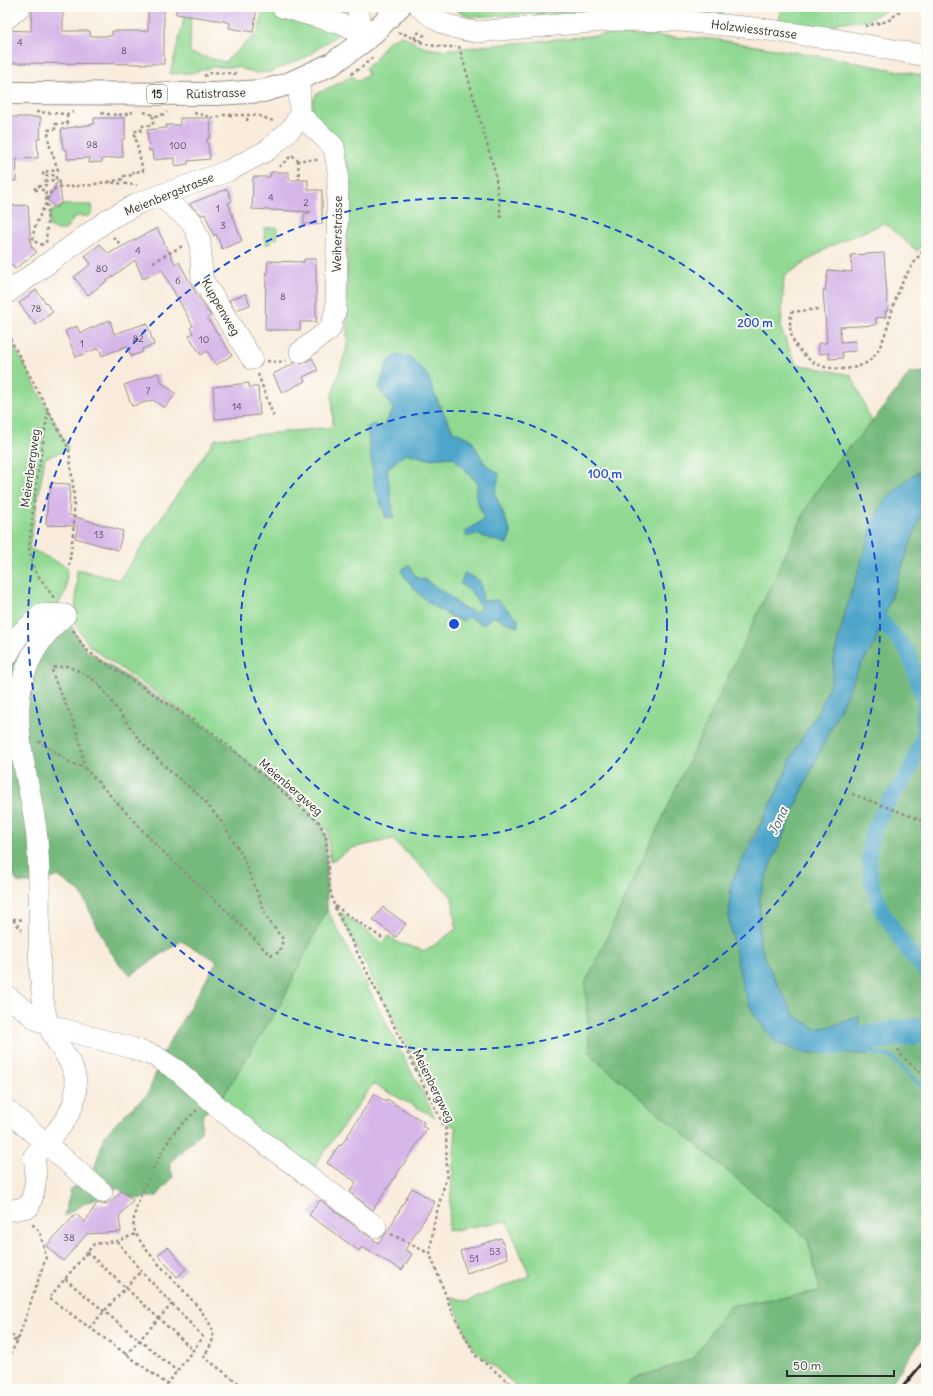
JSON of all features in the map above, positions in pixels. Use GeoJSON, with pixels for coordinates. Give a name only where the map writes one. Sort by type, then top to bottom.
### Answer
{"type":"FeatureCollection","features":[{"type":"Feature","properties":{"kind":"main road","name":"Rütistrasse"},"geometry":{"type":"LineString","coordinates":[[7,93],[216,94],[263,91],[299,79],[332,64],[370,37],[399,7]]}},
{"type":"Feature","properties":{"kind":"street"},"geometry":{"type":"LineString","coordinates":[[7,18],[20,7]]}},
{"type":"Feature","properties":{"kind":"street"},"geometry":{"type":"LineString","coordinates":[[282,7],[341,24],[370,37]]}},
{"type":"Feature","properties":{"kind":"street"},"geometry":{"type":"LineString","coordinates":[[357,7],[361,24],[370,37]]}},
{"type":"Feature","properties":{"kind":"street","name":"Holzwiesstrasse"},"geometry":{"type":"LineString","coordinates":[[420,7],[462,41],[477,32],[615,20],[681,21],[754,28],[824,38],[926,56]]}},
{"type":"Feature","properties":{"kind":"street"},"geometry":{"type":"LineString","coordinates":[[299,79],[300,115]]}},
{"type":"Feature","properties":{"kind":"street","name":"Weiherstrasse"},"geometry":{"type":"LineString","coordinates":[[300,115],[334,147],[338,171],[336,309],[330,330],[300,352]]}},
{"type":"Feature","properties":{"kind":"street","name":"Meienbergstrasse"},"geometry":{"type":"LineString","coordinates":[[7,293],[48,252],[109,219],[163,194],[228,170],[268,150],[292,128],[300,115]]}},
{"type":"Feature","properties":{"kind":"street","name":"Kuppenweg"},"geometry":{"type":"LineString","coordinates":[[163,194],[166,201],[192,222],[199,238],[202,279],[252,359]]}},
{"type":"Feature","properties":{"kind":"street"},"geometry":{"type":"LineString","coordinates":[[7,656],[13,638],[42,614],[65,615]]}},
{"type":"Feature","properties":{"kind":"street"},"geometry":{"type":"LineString","coordinates":[[13,1210],[29,1207],[35,1191],[37,1173],[34,1156],[62,1125],[74,1105],[76,1085],[73,1067],[51,1034],[48,1025],[41,978],[36,830],[20,737],[18,716],[22,683],[32,655],[46,636],[65,615]]}},
{"type":"Feature","properties":{"kind":"street"},"geometry":{"type":"LineString","coordinates":[[7,996],[36,1019],[48,1025],[132,1048],[155,1056],[178,1071],[225,1113],[272,1150],[376,1227]]}},
{"type":"Feature","properties":{"kind":"street"},"geometry":{"type":"LineString","coordinates":[[7,1110],[102,1192]]}},
{"type":"Feature","properties":{"kind":"path"},"geometry":{"type":"LineString","coordinates":[[859,26],[888,21],[905,7]]}},
{"type":"Feature","properties":{"kind":"path"},"geometry":{"type":"LineString","coordinates":[[395,33],[403,33],[429,45],[442,48],[462,41],[495,172],[501,218]]}},
{"type":"Feature","properties":{"kind":"path"},"geometry":{"type":"LineString","coordinates":[[200,77],[213,72],[239,75]]}},
{"type":"Feature","properties":{"kind":"path"},"geometry":{"type":"LineString","coordinates":[[97,112],[113,115],[127,115],[138,111],[153,116],[165,114],[170,109]]}},
{"type":"Feature","properties":{"kind":"path"},"geometry":{"type":"LineString","coordinates":[[30,111],[44,114],[50,112],[67,114],[75,111]]}},
{"type":"Feature","properties":{"kind":"path"},"geometry":{"type":"LineString","coordinates":[[187,111],[215,118],[224,115],[257,115],[272,121],[278,121]]}},
{"type":"Feature","properties":{"kind":"path"},"geometry":{"type":"LineString","coordinates":[[48,252],[46,250],[45,190],[35,190],[35,187],[46,185],[45,181],[56,180],[56,175],[43,176],[43,172],[58,170],[49,144],[48,130],[56,129],[55,124],[67,124],[67,114]]}},
{"type":"Feature","properties":{"kind":"path"},"geometry":{"type":"LineString","coordinates":[[247,121],[248,115]]}},
{"type":"Feature","properties":{"kind":"path"},"geometry":{"type":"LineString","coordinates":[[48,252],[33,241],[33,237],[40,215],[52,190],[57,188],[91,185],[124,179],[124,176],[134,175],[133,172],[143,171],[134,131],[141,130],[141,126],[153,125],[153,116]]}},
{"type":"Feature","properties":{"kind":"path"},"geometry":{"type":"LineString","coordinates":[[279,167],[292,156],[298,160],[336,160]]}},
{"type":"Feature","properties":{"kind":"path"},"geometry":{"type":"LineString","coordinates":[[298,160],[299,179]]}},
{"type":"Feature","properties":{"kind":"path"},"geometry":{"type":"LineString","coordinates":[[108,182],[141,186]]}},
{"type":"Feature","properties":{"kind":"path"},"geometry":{"type":"LineString","coordinates":[[108,239],[114,237],[120,244]]}},
{"type":"Feature","properties":{"kind":"path"},"geometry":{"type":"LineString","coordinates":[[153,262],[199,238]]}},
{"type":"Feature","properties":{"kind":"path"},"geometry":{"type":"LineString","coordinates":[[818,309],[792,312],[789,319],[790,329],[795,345],[810,361],[841,370],[866,364],[874,356],[879,346],[910,268],[926,246]]}},
{"type":"Feature","properties":{"kind":"path","name":"Meienbergweg"},"geometry":{"type":"LineString","coordinates":[[7,333],[68,449],[74,495],[74,518],[69,567]]}},
{"type":"Feature","properties":{"kind":"path"},"geometry":{"type":"LineString","coordinates":[[274,418],[252,359],[281,362],[300,352]]}},
{"type":"Feature","properties":{"kind":"path","name":"Meienbergweg"},"geometry":{"type":"LineString","coordinates":[[48,411],[35,492],[29,548],[34,570],[65,615],[83,646],[90,653],[213,733],[318,822],[326,836],[329,884],[334,906],[446,1130],[447,1175],[434,1223],[430,1254],[453,1314],[470,1349],[481,1361],[517,1389]]}},
{"type":"Feature","properties":{"kind":"path"},"geometry":{"type":"LineString","coordinates":[[20,737],[38,741],[73,764],[84,768],[159,848],[229,912],[270,955],[280,952],[283,939],[268,920],[242,855],[222,822],[200,796],[172,773],[141,742],[98,683],[81,672],[67,666],[52,668],[54,681],[76,728],[83,748],[84,768]]}},
{"type":"Feature","properties":{"kind":"path"},"geometry":{"type":"LineString","coordinates":[[852,794],[921,820],[926,835]]}},
{"type":"Feature","properties":{"kind":"path"},"geometry":{"type":"LineString","coordinates":[[334,906],[382,938]]}},
{"type":"Feature","properties":{"kind":"path"},"geometry":{"type":"LineString","coordinates":[[898,1049],[902,1056],[918,1071],[926,1070]]}},
{"type":"Feature","properties":{"kind":"path"},"geometry":{"type":"LineString","coordinates":[[210,1099],[177,1130],[154,1165],[138,1207],[133,1226],[136,1234],[152,1257],[190,1298],[212,1326],[214,1338],[204,1357],[246,1389]]}},
{"type":"Feature","properties":{"kind":"path"},"geometry":{"type":"LineString","coordinates":[[7,1360],[18,1340],[46,1258],[40,1232],[13,1210]]}},
{"type":"Feature","properties":{"kind":"path"},"geometry":{"type":"LineString","coordinates":[[376,1227],[430,1254]]}},
{"type":"Feature","properties":{"kind":"path"},"geometry":{"type":"LineString","coordinates":[[117,1241],[142,1271],[203,1337],[167,1384],[49,1298],[94,1244],[117,1241],[136,1234]]}},
{"type":"Feature","properties":{"kind":"path"},"geometry":{"type":"LineString","coordinates":[[87,1252],[193,1350]]}},
{"type":"Feature","properties":{"kind":"path"},"geometry":{"type":"LineString","coordinates":[[89,1328],[142,1271]]}},
{"type":"Feature","properties":{"kind":"path"},"geometry":{"type":"LineString","coordinates":[[65,1279],[177,1371]]}},
{"type":"Feature","properties":{"kind":"path"},"geometry":{"type":"LineString","coordinates":[[126,1355],[172,1304]]}},
{"type":"Feature","properties":{"kind":"path"},"geometry":{"type":"LineString","coordinates":[[7,1331],[18,1340]]}},
{"type":"Feature","properties":{"kind":"path"},"geometry":{"type":"LineString","coordinates":[[7,1341],[18,1340]]}},
{"type":"Feature","properties":{"kind":"path"},"geometry":{"type":"LineString","coordinates":[[514,1387],[525,1389]]}},
{"type":"Feature","properties":{"kind":"green space"},"geometry":{"type":"Polygon","coordinates":[[[187,7],[191,7],[190,53],[225,62],[259,31],[263,7],[351,7],[353,24],[306,57],[270,72],[255,73],[237,67],[213,67],[191,73],[170,74],[187,7]]]}},
{"type":"Feature","properties":{"kind":"green space"},"geometry":{"type":"Polygon","coordinates":[[[451,7],[723,7],[723,16],[592,12],[470,17],[451,7]]]}},
{"type":"Feature","properties":{"kind":"green space"},"geometry":{"type":"Polygon","coordinates":[[[780,7],[891,7],[866,21],[842,22],[823,29],[780,22],[780,7]]]}},
{"type":"Feature","properties":{"kind":"green space"},"geometry":{"type":"Polygon","coordinates":[[[611,34],[713,39],[837,59],[926,76],[926,240],[917,251],[884,223],[829,247],[784,276],[781,329],[796,364],[851,375],[872,422],[837,461],[590,1055],[808,1239],[820,1291],[729,1306],[693,1359],[633,1379],[626,1389],[520,1389],[472,1347],[451,1297],[468,1301],[530,1276],[507,1221],[448,1231],[456,1128],[446,1122],[339,913],[343,914],[383,943],[389,936],[399,943],[426,951],[456,929],[452,897],[392,839],[352,848],[330,862],[328,830],[212,732],[89,646],[75,624],[77,569],[119,580],[215,439],[333,427],[332,395],[347,347],[347,165],[315,120],[312,104],[316,94],[353,76],[357,81],[368,75],[365,68],[375,60],[386,43],[401,35],[425,48],[441,50],[611,34]],[[428,376],[379,388],[393,409],[382,428],[373,424],[386,518],[394,519],[387,469],[406,453],[428,459],[453,457],[478,484],[475,494],[484,519],[464,533],[475,534],[507,544],[511,533],[495,494],[499,474],[484,463],[471,439],[453,431],[436,398],[428,376]],[[409,565],[401,571],[469,617],[484,625],[492,616],[517,627],[483,601],[480,581],[471,591],[481,607],[477,612],[462,608],[449,596],[424,579],[416,578],[409,565]]]}},
{"type":"Feature","properties":{"kind":"green space"},"geometry":{"type":"Polygon","coordinates":[[[64,205],[92,205],[93,212],[89,216],[76,216],[65,230],[57,230],[49,226],[50,212],[64,205]]]}},
{"type":"Feature","properties":{"kind":"green space"},"geometry":{"type":"Polygon","coordinates":[[[277,227],[277,239],[271,239],[271,244],[265,244],[264,228],[277,227]]]}},
{"type":"Feature","properties":{"kind":"green space"},"geometry":{"type":"Polygon","coordinates":[[[7,333],[69,449],[45,458],[29,548],[67,567],[66,591],[56,608],[7,636],[7,333]]]}},
{"type":"Feature","properties":{"kind":"green space"},"geometry":{"type":"Polygon","coordinates":[[[926,372],[926,468],[910,477],[886,499],[835,653],[832,679],[820,708],[794,752],[776,794],[749,844],[729,919],[743,989],[830,1053],[856,1053],[869,1055],[871,1049],[861,1039],[859,1031],[860,1017],[833,1026],[816,1029],[794,1015],[768,966],[759,942],[760,897],[769,869],[807,779],[858,670],[874,645],[920,517],[926,508],[926,1333],[887,1389],[626,1389],[633,1379],[693,1359],[729,1306],[820,1291],[808,1239],[590,1055],[585,984],[810,501],[837,461],[872,422],[910,373],[926,372]]]}},
{"type":"Feature","properties":{"kind":"green space"},"geometry":{"type":"Polygon","coordinates":[[[65,615],[83,646],[90,653],[213,733],[319,822],[326,836],[327,909],[281,1003],[219,1103],[203,1114],[201,1132],[169,1164],[173,1177],[157,1196],[135,1199],[117,1188],[85,1203],[64,1216],[71,1189],[93,1172],[105,1135],[127,1112],[148,1094],[164,1051],[217,961],[181,941],[131,975],[120,965],[108,948],[81,893],[58,876],[39,884],[17,882],[7,859],[7,673],[18,636],[65,615]]]}},
{"type":"Feature","properties":{"kind":"green space"},"geometry":{"type":"Polygon","coordinates":[[[327,909],[435,1117],[373,1084],[316,1164],[314,1174],[219,1103],[281,1003],[327,909]]]}},
{"type":"Feature","properties":{"kind":"water"},"geometry":{"type":"Polygon","coordinates":[[[397,354],[411,357],[428,376],[436,398],[453,431],[471,439],[484,463],[499,474],[495,494],[511,533],[507,544],[475,534],[467,537],[464,533],[484,519],[475,494],[478,483],[453,457],[428,459],[406,453],[387,469],[394,519],[386,518],[374,484],[367,428],[373,424],[382,428],[393,409],[379,388],[387,363],[397,354]]]}},
{"type":"Feature","properties":{"kind":"water"},"geometry":{"type":"Polygon","coordinates":[[[926,468],[926,508],[920,517],[874,645],[858,670],[807,779],[769,869],[760,897],[759,942],[768,966],[794,1015],[816,1029],[833,1026],[860,1016],[858,1026],[861,1039],[871,1049],[869,1055],[856,1053],[803,1053],[776,1043],[753,1013],[743,989],[729,919],[731,883],[776,794],[794,752],[820,708],[832,679],[835,653],[845,613],[876,514],[886,499],[910,477],[926,468]]]}},
{"type":"Feature","properties":{"kind":"water"},"geometry":{"type":"Polygon","coordinates":[[[409,564],[416,578],[424,579],[449,596],[462,608],[477,612],[481,607],[471,591],[460,584],[465,573],[480,581],[483,601],[497,600],[518,619],[518,627],[492,616],[484,625],[469,617],[462,621],[443,612],[420,595],[407,580],[401,571],[409,564]]]}},
{"type":"Feature","properties":{"kind":"building"},"geometry":{"type":"Polygon","coordinates":[[[32,7],[63,7],[63,31],[90,31],[90,36],[112,36],[112,31],[148,31],[148,7],[164,7],[164,64],[7,63],[7,30],[31,31],[32,7]]]}},
{"type":"Feature","properties":{"kind":"building"},"geometry":{"type":"Polygon","coordinates":[[[176,7],[245,7],[257,9],[253,32],[229,28],[230,23],[224,21],[176,14],[176,7]]]}},
{"type":"Feature","properties":{"kind":"building"},"geometry":{"type":"Polygon","coordinates":[[[9,117],[41,117],[40,138],[37,139],[38,158],[17,159],[16,181],[7,181],[7,123],[9,123],[9,117]]]}},
{"type":"Feature","properties":{"kind":"building"},"geometry":{"type":"Polygon","coordinates":[[[94,118],[125,118],[125,139],[122,139],[123,157],[102,159],[102,162],[89,163],[90,158],[67,159],[67,149],[63,149],[61,129],[94,124],[94,118]]]}},
{"type":"Feature","properties":{"kind":"building"},"geometry":{"type":"Polygon","coordinates":[[[180,118],[211,118],[210,138],[207,139],[210,159],[188,161],[188,164],[175,166],[175,158],[153,160],[152,150],[149,151],[147,130],[166,128],[166,125],[180,125],[180,118]]]}},
{"type":"Feature","properties":{"kind":"building"},"geometry":{"type":"Polygon","coordinates":[[[271,172],[289,172],[289,180],[308,180],[308,190],[322,190],[322,224],[304,224],[304,214],[311,212],[252,209],[253,177],[270,177],[271,172]]]}},
{"type":"Feature","properties":{"kind":"building"},"geometry":{"type":"Polygon","coordinates":[[[59,179],[62,203],[55,208],[48,200],[59,179]]]}},
{"type":"Feature","properties":{"kind":"building"},"geometry":{"type":"Polygon","coordinates":[[[227,189],[232,201],[228,203],[242,241],[222,249],[216,234],[214,236],[205,214],[202,215],[189,204],[227,189]]]}},
{"type":"Feature","properties":{"kind":"building"},"geometry":{"type":"Polygon","coordinates":[[[28,205],[31,246],[37,252],[15,269],[11,264],[7,265],[7,206],[28,205]]]}},
{"type":"Feature","properties":{"kind":"building"},"geometry":{"type":"Polygon","coordinates":[[[157,228],[175,264],[179,262],[197,295],[211,316],[207,318],[232,355],[216,365],[207,351],[201,355],[189,336],[193,333],[190,328],[193,326],[162,270],[143,279],[135,260],[88,295],[74,277],[91,264],[85,256],[100,244],[108,254],[157,228]]]}},
{"type":"Feature","properties":{"kind":"building"},"geometry":{"type":"Polygon","coordinates":[[[884,253],[888,311],[885,311],[886,317],[876,318],[876,325],[840,327],[841,342],[855,341],[856,351],[842,352],[843,358],[829,359],[829,353],[819,354],[818,343],[827,343],[823,290],[825,290],[828,270],[852,272],[851,255],[884,253]]]}},
{"type":"Feature","properties":{"kind":"building"},"geometry":{"type":"Polygon","coordinates":[[[304,259],[316,259],[316,322],[300,322],[300,330],[265,330],[266,272],[267,275],[268,261],[304,262],[304,259]]]}},
{"type":"Feature","properties":{"kind":"building"},"geometry":{"type":"Polygon","coordinates":[[[36,290],[53,312],[36,325],[19,303],[36,290]]]}},
{"type":"Feature","properties":{"kind":"building"},"geometry":{"type":"Polygon","coordinates":[[[246,294],[250,305],[236,310],[229,300],[246,294]]]}},
{"type":"Feature","properties":{"kind":"building"},"geometry":{"type":"Polygon","coordinates":[[[110,320],[114,334],[147,323],[154,345],[142,349],[143,352],[131,356],[127,346],[102,356],[99,348],[76,357],[65,331],[77,326],[80,333],[110,320]]]}},
{"type":"Feature","properties":{"kind":"building"},"geometry":{"type":"Polygon","coordinates":[[[312,358],[318,370],[303,377],[305,381],[282,393],[273,374],[293,364],[293,361],[302,364],[312,358]]]}},
{"type":"Feature","properties":{"kind":"building"},"geometry":{"type":"Polygon","coordinates":[[[158,373],[161,382],[176,394],[164,408],[153,400],[132,406],[124,385],[158,373]]]}},
{"type":"Feature","properties":{"kind":"building"},"geometry":{"type":"Polygon","coordinates":[[[249,383],[249,387],[258,387],[260,415],[215,419],[213,387],[249,383]]]}},
{"type":"Feature","properties":{"kind":"building"},"geometry":{"type":"Polygon","coordinates":[[[50,483],[70,484],[69,515],[123,531],[118,550],[75,538],[78,526],[46,525],[50,483]]]}},
{"type":"Feature","properties":{"kind":"building"},"geometry":{"type":"Polygon","coordinates":[[[383,907],[406,924],[396,937],[373,920],[383,907]]]}},
{"type":"Feature","properties":{"kind":"building"},"geometry":{"type":"Polygon","coordinates":[[[374,1094],[386,1102],[387,1099],[424,1122],[422,1126],[427,1129],[373,1210],[350,1192],[356,1182],[327,1163],[339,1145],[341,1146],[374,1094]]]}},
{"type":"Feature","properties":{"kind":"building"},"geometry":{"type":"Polygon","coordinates":[[[412,1188],[435,1202],[405,1250],[412,1254],[402,1270],[362,1247],[359,1251],[309,1215],[320,1200],[378,1243],[386,1234],[412,1188]]]}},
{"type":"Feature","properties":{"kind":"building"},"geometry":{"type":"Polygon","coordinates":[[[122,1191],[133,1200],[119,1216],[121,1232],[87,1234],[63,1261],[46,1246],[76,1214],[85,1222],[97,1203],[107,1205],[122,1191]]]}},
{"type":"Feature","properties":{"kind":"building"},"geometry":{"type":"Polygon","coordinates":[[[501,1238],[508,1258],[467,1273],[460,1251],[501,1238]]]}},
{"type":"Feature","properties":{"kind":"building"},"geometry":{"type":"Polygon","coordinates":[[[168,1247],[186,1269],[177,1277],[158,1255],[168,1247]]]}},
{"type":"Feature","properties":{"kind":"waterway"},"geometry":{"type":"LineString","coordinates":[[871,608],[908,652],[924,702],[923,737],[908,774],[886,805],[871,836],[869,857],[871,879],[882,911],[908,951],[926,972]]}},
{"type":"Feature","properties":{"kind":"waterway","name":"Jona"},"geometry":{"type":"LineString","coordinates":[[826,1041],[833,1042],[926,1030]]}},
{"type":"Feature","properties":{"kind":"waterway"},"geometry":{"type":"LineString","coordinates":[[870,1052],[891,1057],[926,1091]]}},
{"type":"Feature","properties":{"kind":"railway"},"geometry":{"type":"LineString","coordinates":[[901,1389],[926,1359]]}}]}
